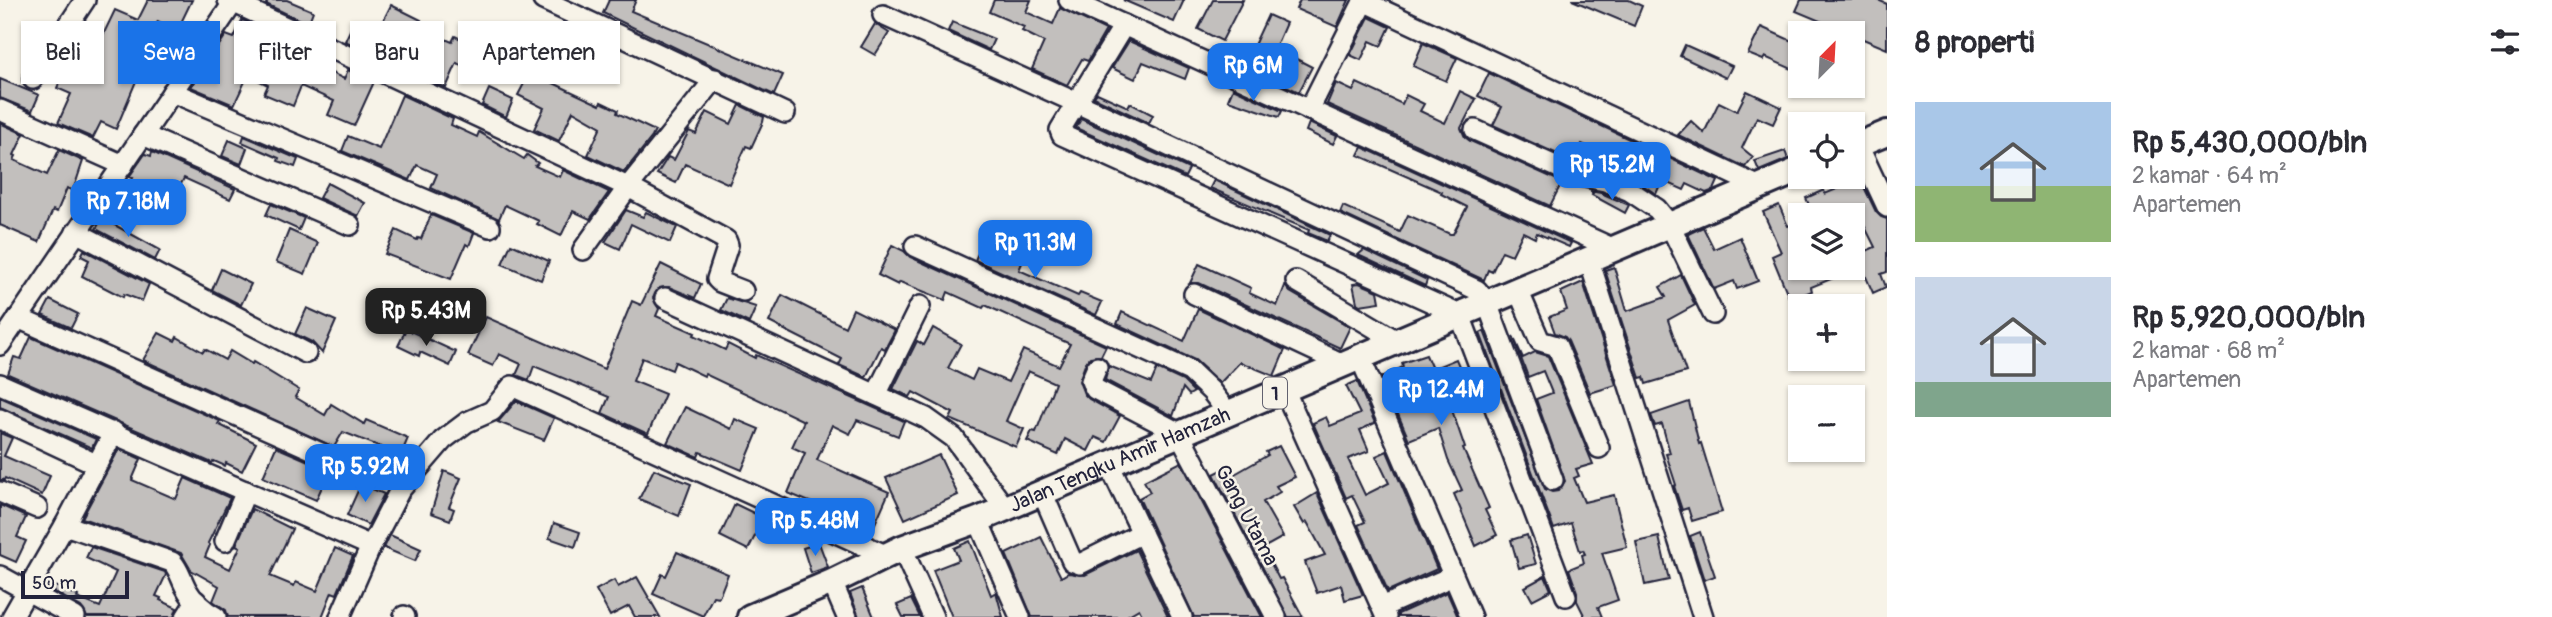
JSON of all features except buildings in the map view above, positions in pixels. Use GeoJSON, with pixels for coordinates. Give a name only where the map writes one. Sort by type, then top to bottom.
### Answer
{"type":"FeatureCollection","features":[{"type":"Feature","properties":{"kind":"main road"},"geometry":{"type":"LineString","coordinates":[[1865,142],[1887,132]]}},
{"type":"Feature","properties":{"kind":"main road","name":"Jalan Tengku Amir Hamzah"},"geometry":{"type":"LineString","coordinates":[[750,617],[832,582],[894,551],[978,520],[1788,175]]}},
{"type":"Feature","properties":{"kind":"street"},"geometry":{"type":"LineString","coordinates":[[71,21],[85,0]]}},
{"type":"Feature","properties":{"kind":"street"},"geometry":{"type":"LineString","coordinates":[[544,0],[785,113]]}},
{"type":"Feature","properties":{"kind":"street"},"geometry":{"type":"LineString","coordinates":[[1069,0],[1614,249]]}},
{"type":"Feature","properties":{"kind":"street"},"geometry":{"type":"LineString","coordinates":[[1309,110],[1364,0],[1760,187]]}},
{"type":"Feature","properties":{"kind":"street"},"geometry":{"type":"LineString","coordinates":[[0,345],[232,1],[628,187],[726,240],[728,245],[717,279],[743,291]]}},
{"type":"Feature","properties":{"kind":"street"},"geometry":{"type":"LineString","coordinates":[[883,15],[1478,290],[1486,303],[1553,480]]}},
{"type":"Feature","properties":{"kind":"street"},"geometry":{"type":"LineString","coordinates":[[1124,25],[1060,131],[1062,135],[1460,314],[1566,596]]}},
{"type":"Feature","properties":{"kind":"street"},"geometry":{"type":"LineString","coordinates":[[583,250],[628,187],[715,79]]}},
{"type":"Feature","properties":{"kind":"street"},"geometry":{"type":"LineString","coordinates":[[172,93],[490,227]]}},
{"type":"Feature","properties":{"kind":"street"},"geometry":{"type":"LineString","coordinates":[[0,110],[123,165]]}},
{"type":"Feature","properties":{"kind":"street"},"geometry":{"type":"LineString","coordinates":[[1475,130],[1575,175],[1605,181],[1630,191],[1657,209],[1670,225],[1713,314]]}},
{"type":"Feature","properties":{"kind":"street"},"geometry":{"type":"LineString","coordinates":[[143,135],[350,225]]}},
{"type":"Feature","properties":{"kind":"street"},"geometry":{"type":"LineString","coordinates":[[1865,164],[1887,207]]}},
{"type":"Feature","properties":{"kind":"street"},"geometry":{"type":"LineString","coordinates":[[76,232],[306,353]]}},
{"type":"Feature","properties":{"kind":"street"},"geometry":{"type":"LineString","coordinates":[[915,246],[1190,371],[1211,391],[1227,413]]}},
{"type":"Feature","properties":{"kind":"street"},"geometry":{"type":"LineString","coordinates":[[1589,260],[1703,617]]}},
{"type":"Feature","properties":{"kind":"street"},"geometry":{"type":"LineString","coordinates":[[1296,281],[1397,341]]}},
{"type":"Feature","properties":{"kind":"street"},"geometry":{"type":"LineString","coordinates":[[1518,290],[1540,341],[1558,346],[1599,448]]}},
{"type":"Feature","properties":{"kind":"street"},"geometry":{"type":"LineString","coordinates":[[1194,294],[1351,361],[1471,617]]}},
{"type":"Feature","properties":{"kind":"street"},"geometry":{"type":"LineString","coordinates":[[665,298],[876,394],[945,430],[965,451],[1005,508]]}},
{"type":"Feature","properties":{"kind":"street"},"geometry":{"type":"LineString","coordinates":[[876,394],[920,306]]}},
{"type":"Feature","properties":{"kind":"street"},"geometry":{"type":"LineString","coordinates":[[19,318],[325,454]]}},
{"type":"Feature","properties":{"kind":"street"},"geometry":{"type":"LineString","coordinates":[[1097,367],[1091,381],[1095,389],[1179,433]]}},
{"type":"Feature","properties":{"kind":"street"},"geometry":{"type":"LineString","coordinates":[[0,384],[371,546]]}},
{"type":"Feature","properties":{"kind":"street"},"geometry":{"type":"LineString","coordinates":[[340,617],[371,546],[400,491],[443,439],[467,422],[492,411],[512,386],[894,551],[933,617]]}},
{"type":"Feature","properties":{"kind":"street"},"geometry":{"type":"LineString","coordinates":[[1284,389],[1384,612],[1453,576]]}},
{"type":"Feature","properties":{"kind":"street"},"geometry":{"type":"LineString","coordinates":[[0,419],[96,464]]}},
{"type":"Feature","properties":{"kind":"street"},"geometry":{"type":"LineString","coordinates":[[12,617],[114,432]]}},
{"type":"Feature","properties":{"kind":"street","name":"Gang Utama"},"geometry":{"type":"LineString","coordinates":[[1179,433],[1276,617]]}},
{"type":"Feature","properties":{"kind":"street"},"geometry":{"type":"LineString","coordinates":[[1109,464],[1182,617]]}},
{"type":"Feature","properties":{"kind":"street"},"geometry":{"type":"LineString","coordinates":[[225,541],[246,491]]}},
{"type":"Feature","properties":{"kind":"street"},"geometry":{"type":"LineString","coordinates":[[0,492],[37,508]]}},
{"type":"Feature","properties":{"kind":"street"},"geometry":{"type":"LineString","coordinates":[[1042,492],[1075,564],[1142,533]]}},
{"type":"Feature","properties":{"kind":"street"},"geometry":{"type":"LineString","coordinates":[[978,520],[1020,617]]}},
{"type":"Feature","properties":{"kind":"street"},"geometry":{"type":"LineString","coordinates":[[65,524],[172,562],[187,590],[191,609],[216,617]]}},
{"type":"Feature","properties":{"kind":"street"},"geometry":{"type":"LineString","coordinates":[[0,576],[75,617]]}},
{"type":"Feature","properties":{"kind":"street"},"geometry":{"type":"LineString","coordinates":[[832,582],[847,617]]}}]}
